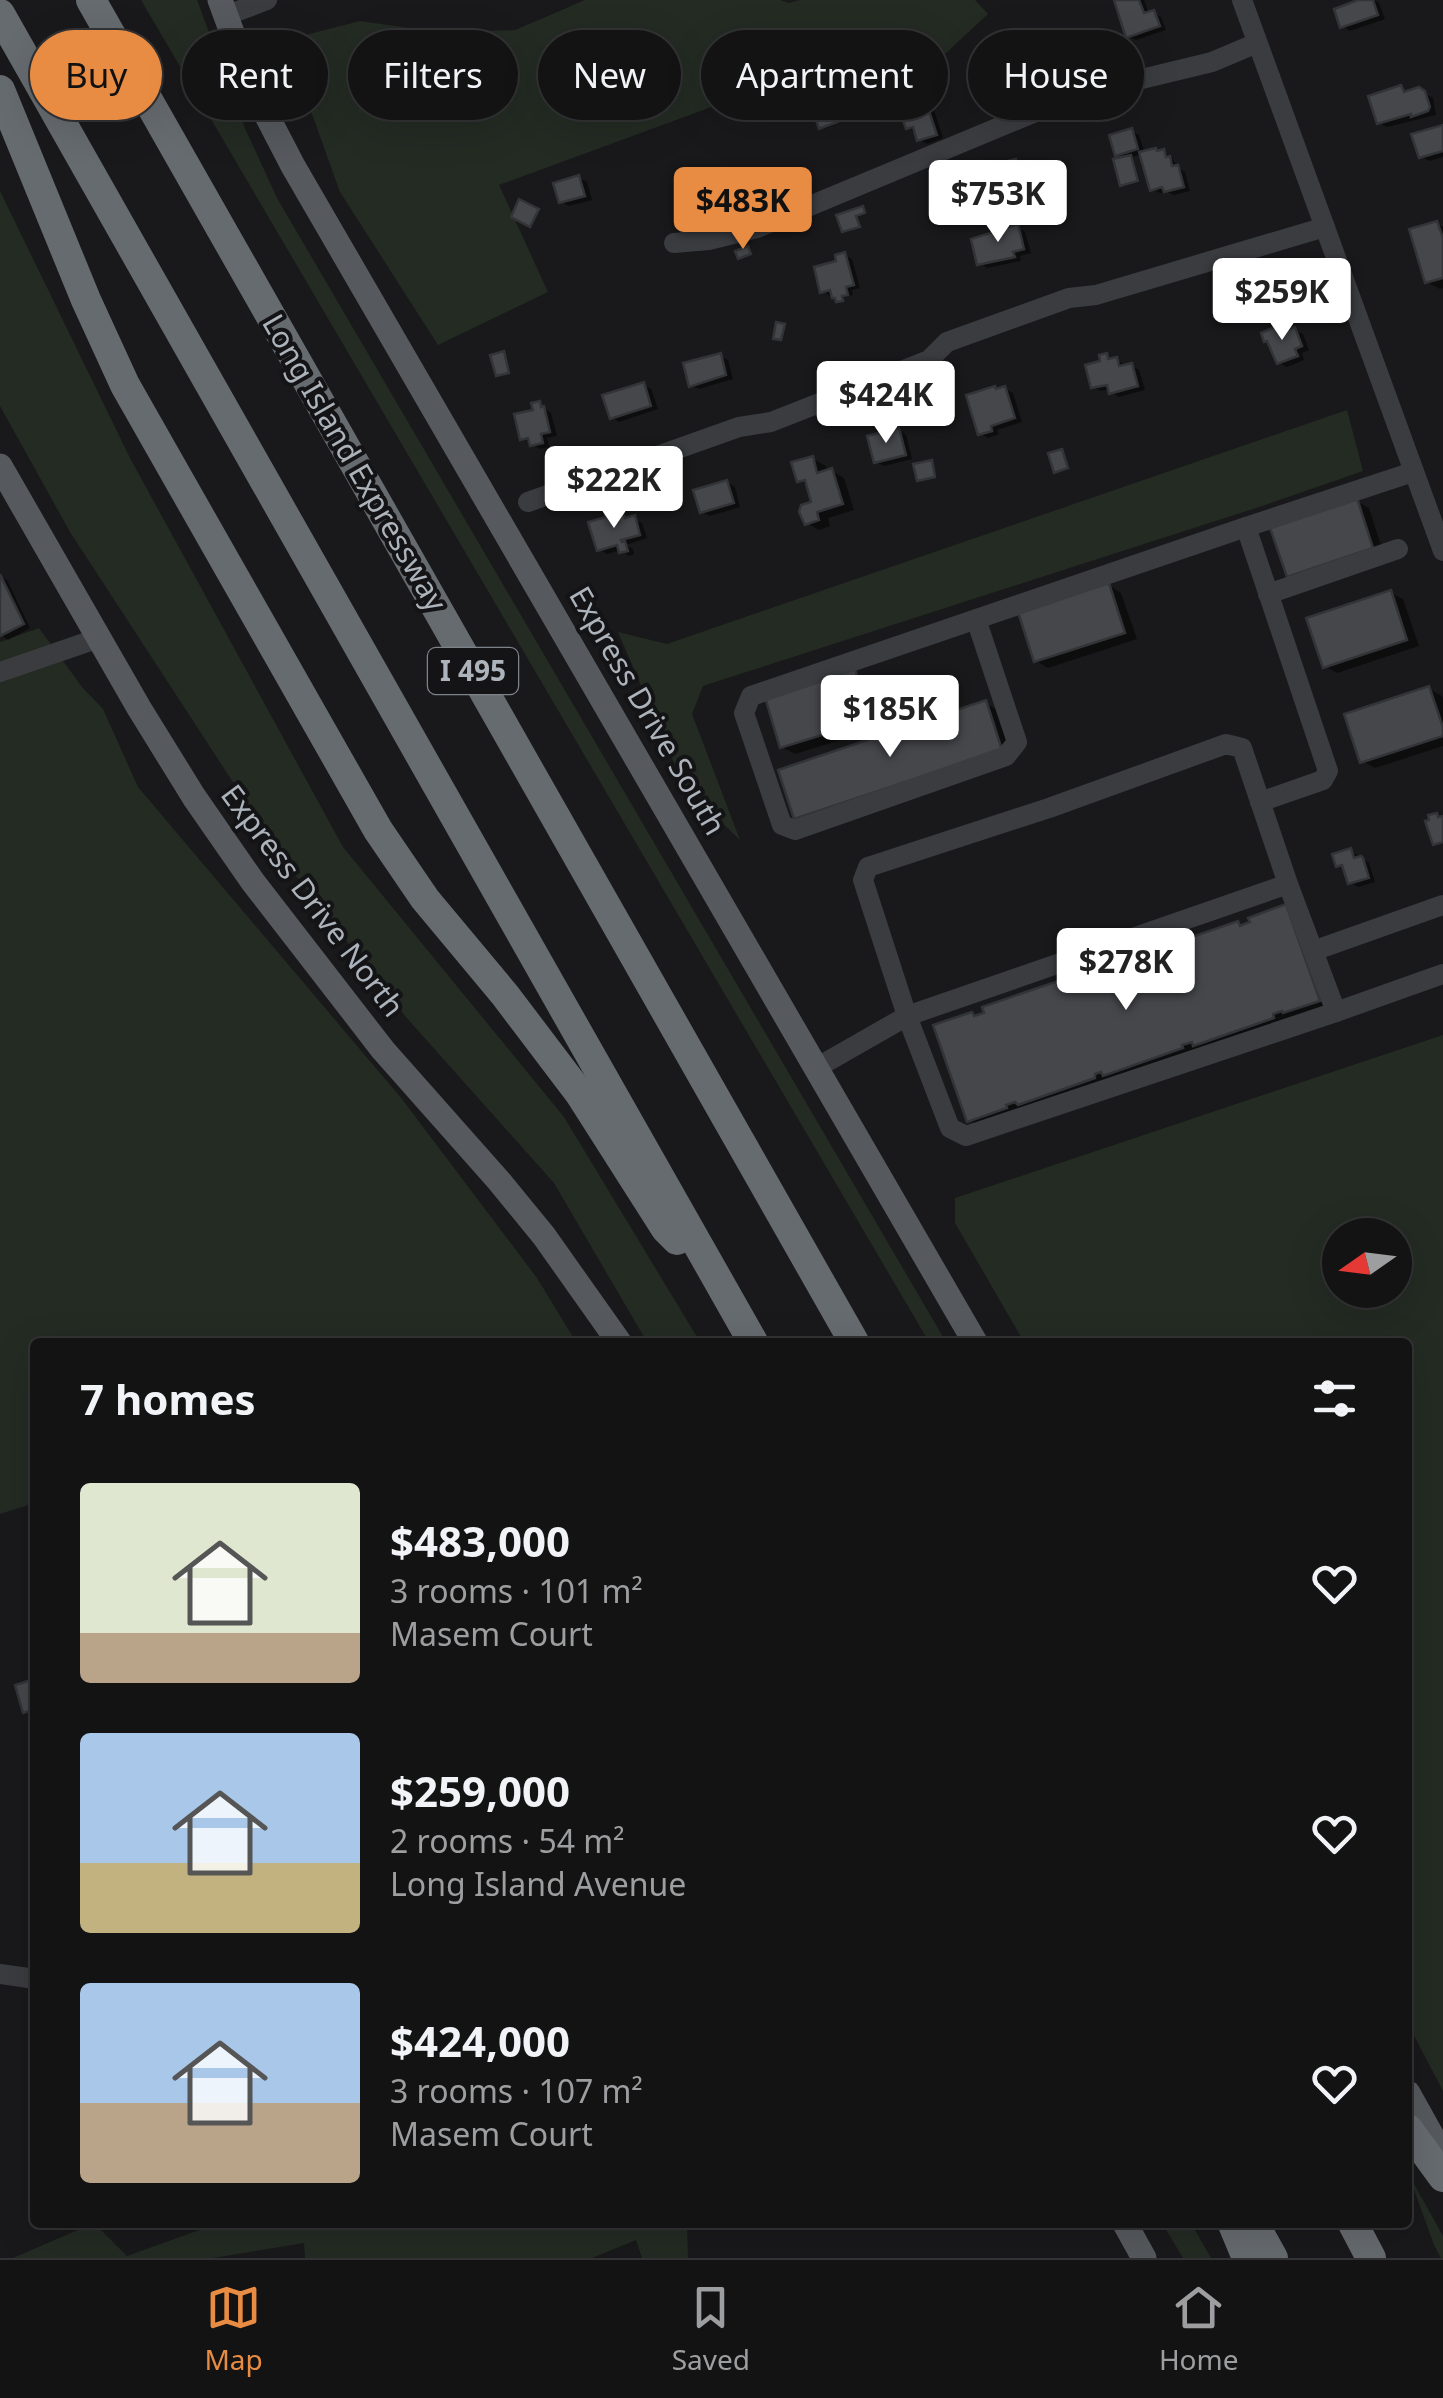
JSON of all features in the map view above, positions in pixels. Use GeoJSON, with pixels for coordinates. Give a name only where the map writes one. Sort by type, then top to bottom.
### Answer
{"type":"FeatureCollection","features":[{"type":"Feature","properties":{"kind":"highway","name":"Long Island Expressway"},"geometry":{"type":"LineString","coordinates":[[91,0],[852,1338]]}},
{"type":"Feature","properties":{"kind":"highway","name":"I 495"},"geometry":{"type":"LineString","coordinates":[[0,14],[751,1338]]}},
{"type":"Feature","properties":{"kind":"highway"},"geometry":{"type":"LineString","coordinates":[[0,90],[125,385],[378,830],[425,900],[580,1094],[666,1229],[718,1281]]}},
{"type":"Feature","properties":{"kind":"highway"},"geometry":{"type":"LineString","coordinates":[[813,1271],[862,1338]]}},
{"type":"Feature","properties":{"kind":"highway"},"geometry":{"type":"LineString","coordinates":[[1412,2134],[1443,2177]]}},
{"type":"Feature","properties":{"kind":"highway"},"geometry":{"type":"LineString","coordinates":[[1235,2228],[1248,2258]]}},
{"type":"Feature","properties":{"kind":"highway"},"geometry":{"type":"LineString","coordinates":[[1257,2228],[1273,2258]]}},
{"type":"Feature","properties":{"kind":"highway"},"geometry":{"type":"LineString","coordinates":[[1355,2228],[1371,2258]]}},
{"type":"Feature","properties":{"kind":"main road","name":"Express Drive South"},"geometry":{"type":"LineString","coordinates":[[223,8],[254,89],[293,166],[973,1338]]}},
{"type":"Feature","properties":{"kind":"main road","name":"Express Drive North"},"geometry":{"type":"LineString","coordinates":[[0,466],[9,505],[99,638],[194,797],[252,882],[383,1050],[544,1236],[616,1338]]}},
{"type":"Feature","properties":{"kind":"main road"},"geometry":{"type":"LineString","coordinates":[[1412,2099],[1443,2156]]}},
{"type":"Feature","properties":{"kind":"main road"},"geometry":{"type":"LineString","coordinates":[[1127,2228],[1144,2258]]}},
{"type":"Feature","properties":{"kind":"street"},"geometry":{"type":"LineString","coordinates":[[223,8],[267,0]]}},
{"type":"Feature","properties":{"kind":"street"},"geometry":{"type":"LineString","coordinates":[[1242,0],[1443,552]]}},
{"type":"Feature","properties":{"kind":"street"},"geometry":{"type":"LineString","coordinates":[[674,243],[709,240],[757,228],[1045,108],[1212,62],[1257,42]]}},
{"type":"Feature","properties":{"kind":"street"},"geometry":{"type":"LineString","coordinates":[[528,502],[738,427],[772,422],[929,360],[947,342],[1069,298],[1096,296],[1325,228]]}},
{"type":"Feature","properties":{"kind":"street"},"geometry":{"type":"LineString","coordinates":[[976,619],[1017,742],[1006,756],[795,830],[782,825],[744,713],[750,696],[1246,527],[1412,472]]}},
{"type":"Feature","properties":{"kind":"street"},"geometry":{"type":"LineString","coordinates":[[1246,527],[1328,771],[1323,780],[1260,802]]}},
{"type":"Feature","properties":{"kind":"street"},"geometry":{"type":"LineString","coordinates":[[1268,594],[1398,549]]}},
{"type":"Feature","properties":{"kind":"street"},"geometry":{"type":"LineString","coordinates":[[0,672],[99,638]]}},
{"type":"Feature","properties":{"kind":"street"},"geometry":{"type":"LineString","coordinates":[[1336,1012],[1242,748],[1226,744],[868,868],[863,880],[907,1016],[950,1128],[966,1136],[1336,1012],[1443,974]]}},
{"type":"Feature","properties":{"kind":"street"},"geometry":{"type":"LineString","coordinates":[[816,1068],[907,1016],[1288,884]]}},
{"type":"Feature","properties":{"kind":"street"},"geometry":{"type":"LineString","coordinates":[[1313,951],[1443,905]]}},
{"type":"Feature","properties":{"kind":"street"},"geometry":{"type":"LineString","coordinates":[[0,1974],[30,1978]]}},
{"type":"Feature","properties":{"kind":"shaded area"},"geometry":{"type":"Polygon","coordinates":[[[141,0],[197,0],[208,30],[182,30],[182,70],[141,0]]]}},
{"type":"Feature","properties":{"kind":"shaded area"},"geometry":{"type":"Polygon","coordinates":[[[585,0],[975,0],[988,14],[948,51],[948,30],[701,30],[701,111],[681,118],[681,30],[538,30],[538,120],[676,120],[499,185],[548,292],[438,345],[340,192],[314,120],[328,120],[328,30],[325,30],[360,21],[423,30],[348,30],[348,120],[518,120],[515,30],[585,0]]]}},
{"type":"Feature","properties":{"kind":"shaded area"},"geometry":{"type":"Polygon","coordinates":[[[211,120],[242,120],[277,198],[944,1338],[927,1338],[211,120]]]}},
{"type":"Feature","properties":{"kind":"shaded area"},"geometry":{"type":"Polygon","coordinates":[[[0,191],[130,458],[343,847],[564,1117],[698,1338],[645,1338],[554,1183],[405,1016],[283,859],[70,532],[0,406],[0,191]]]}},
{"type":"Feature","properties":{"kind":"shaded area"},"geometry":{"type":"Polygon","coordinates":[[[1347,410],[1363,471],[703,686],[692,714],[740,840],[684,786],[618,632],[667,644],[1347,410]]]}},
{"type":"Feature","properties":{"kind":"shaded area"},"geometry":{"type":"Polygon","coordinates":[[[39,628],[103,709],[138,787],[402,1099],[537,1278],[574,1338],[30,1338],[30,1505],[0,1514],[0,642],[39,628]]]}},
{"type":"Feature","properties":{"kind":"shaded area"},"geometry":{"type":"Polygon","coordinates":[[[1443,1035],[1443,2091],[1412,2032],[1412,1338],[1022,1338],[955,1223],[955,1198],[1443,1035]]]}},
{"type":"Feature","properties":{"kind":"shaded area"},"geometry":{"type":"Polygon","coordinates":[[[1412,2180],[1443,2236],[1443,2258],[1434,2245],[1412,2180]]]}},
{"type":"Feature","properties":{"kind":"shaded area"},"geometry":{"type":"Polygon","coordinates":[[[82,2228],[99,2228],[127,2256],[205,2228],[687,2228],[688,2258],[642,2258],[636,2240],[592,2258],[305,2258],[304,2243],[213,2258],[13,2258],[82,2228]]]}},
{"type":"Feature","properties":{"kind":"shaded area"},"geometry":{"type":"Polygon","coordinates":[[[1165,2228],[1194,2228],[1211,2258],[1183,2258],[1165,2228]]]}},
{"type":"Feature","properties":{"kind":"building"},"geometry":{"type":"Polygon","coordinates":[[[1114,0],[1139,0],[1144,13],[1154,10],[1160,26],[1144,32],[1123,30],[1114,0]]]}},
{"type":"Feature","properties":{"kind":"building"},"geometry":{"type":"Polygon","coordinates":[[[1358,0],[1373,0],[1378,15],[1340,28],[1334,9],[1358,0]]]}},
{"type":"Feature","properties":{"kind":"building"},"geometry":{"type":"Polygon","coordinates":[[[1401,85],[1404,92],[1419,87],[1425,91],[1428,111],[1377,124],[1368,96],[1401,85]]]}},
{"type":"Feature","properties":{"kind":"building"},"geometry":{"type":"Polygon","coordinates":[[[816,120],[837,120],[838,122],[819,129],[816,120]]]}},
{"type":"Feature","properties":{"kind":"building"},"geometry":{"type":"Polygon","coordinates":[[[903,120],[932,120],[937,135],[917,141],[913,127],[906,129],[903,120]]]}},
{"type":"Feature","properties":{"kind":"building"},"geometry":{"type":"Polygon","coordinates":[[[1443,125],[1443,151],[1419,158],[1411,134],[1443,125]]]}},
{"type":"Feature","properties":{"kind":"building"},"geometry":{"type":"Polygon","coordinates":[[[1132,128],[1138,149],[1115,156],[1109,135],[1132,128]]]}},
{"type":"Feature","properties":{"kind":"building"},"geometry":{"type":"Polygon","coordinates":[[[1164,149],[1172,166],[1178,165],[1184,187],[1150,191],[1139,152],[1164,149]]]}},
{"type":"Feature","properties":{"kind":"building"},"geometry":{"type":"Polygon","coordinates":[[[1131,155],[1138,181],[1120,186],[1113,159],[1131,155]]]}},
{"type":"Feature","properties":{"kind":"building"},"geometry":{"type":"Polygon","coordinates":[[[1016,159],[1018,170],[1007,177],[1004,162],[1016,159]]]}},
{"type":"Feature","properties":{"kind":"building"},"geometry":{"type":"Polygon","coordinates":[[[579,175],[585,196],[559,203],[553,183],[579,175]]]}},
{"type":"Feature","properties":{"kind":"building"},"geometry":{"type":"Polygon","coordinates":[[[743,175],[749,198],[757,196],[763,208],[756,214],[759,224],[735,231],[734,223],[721,224],[718,215],[725,213],[717,183],[743,175]]]}},
{"type":"Feature","properties":{"kind":"building"},"geometry":{"type":"Polygon","coordinates":[[[519,199],[539,209],[530,227],[511,217],[519,199]]]}},
{"type":"Feature","properties":{"kind":"building"},"geometry":{"type":"Polygon","coordinates":[[[863,206],[865,213],[856,216],[860,227],[842,232],[836,215],[863,206]]]}},
{"type":"Feature","properties":{"kind":"building"},"geometry":{"type":"Polygon","coordinates":[[[697,219],[700,230],[683,235],[679,223],[697,219]]]}},
{"type":"Feature","properties":{"kind":"building"},"geometry":{"type":"Polygon","coordinates":[[[1437,221],[1443,238],[1443,278],[1425,283],[1409,229],[1437,221]]]}},
{"type":"Feature","properties":{"kind":"building"},"geometry":{"type":"Polygon","coordinates":[[[1018,224],[1024,249],[1013,252],[1015,257],[977,265],[971,239],[1018,224]]]}},
{"type":"Feature","properties":{"kind":"building"},"geometry":{"type":"Polygon","coordinates":[[[748,246],[751,254],[738,259],[735,251],[748,246]]]}},
{"type":"Feature","properties":{"kind":"building"},"geometry":{"type":"Polygon","coordinates":[[[845,252],[854,285],[846,287],[848,295],[842,296],[843,301],[836,302],[830,290],[820,293],[814,267],[836,261],[835,255],[845,252]]]}},
{"type":"Feature","properties":{"kind":"building"},"geometry":{"type":"Polygon","coordinates":[[[776,322],[785,324],[781,340],[773,339],[776,322]]]}},
{"type":"Feature","properties":{"kind":"building"},"geometry":{"type":"Polygon","coordinates":[[[1284,323],[1287,330],[1295,327],[1302,346],[1295,349],[1298,356],[1277,364],[1261,333],[1284,323]]]}},
{"type":"Feature","properties":{"kind":"building"},"geometry":{"type":"Polygon","coordinates":[[[504,351],[509,373],[496,376],[490,355],[504,351]]]}},
{"type":"Feature","properties":{"kind":"building"},"geometry":{"type":"Polygon","coordinates":[[[721,353],[726,375],[689,387],[683,363],[721,353]]]}},
{"type":"Feature","properties":{"kind":"building"},"geometry":{"type":"Polygon","coordinates":[[[1107,353],[1108,359],[1117,357],[1119,366],[1132,363],[1138,386],[1109,394],[1107,385],[1091,388],[1085,365],[1100,361],[1099,355],[1107,353]]]}},
{"type":"Feature","properties":{"kind":"building"},"geometry":{"type":"Polygon","coordinates":[[[644,382],[651,406],[610,419],[602,395],[644,382]]]}},
{"type":"Feature","properties":{"kind":"building"},"geometry":{"type":"Polygon","coordinates":[[[1005,386],[1015,418],[978,435],[966,395],[1005,386]]]}},
{"type":"Feature","properties":{"kind":"building"},"geometry":{"type":"Polygon","coordinates":[[[540,401],[550,432],[541,434],[543,443],[530,446],[528,438],[520,440],[514,414],[533,410],[531,403],[540,401]]]}},
{"type":"Feature","properties":{"kind":"building"},"geometry":{"type":"Polygon","coordinates":[[[899,428],[906,455],[874,463],[867,436],[899,428]]]}},
{"type":"Feature","properties":{"kind":"building"},"geometry":{"type":"Polygon","coordinates":[[[1062,449],[1068,468],[1054,473],[1048,453],[1062,449]]]}},
{"type":"Feature","properties":{"kind":"building"},"geometry":{"type":"Polygon","coordinates":[[[813,456],[817,473],[832,468],[843,504],[817,512],[819,520],[805,525],[799,512],[801,505],[811,502],[805,480],[797,482],[791,462],[813,456]]]}},
{"type":"Feature","properties":{"kind":"building"},"geometry":{"type":"Polygon","coordinates":[[[932,460],[935,477],[917,481],[913,464],[932,460]]]}},
{"type":"Feature","properties":{"kind":"building"},"geometry":{"type":"Polygon","coordinates":[[[727,480],[734,503],[700,513],[693,490],[727,480]]]}},
{"type":"Feature","properties":{"kind":"building"},"geometry":{"type":"Polygon","coordinates":[[[1357,498],[1373,548],[1287,577],[1270,528],[1357,498]]]}},
{"type":"Feature","properties":{"kind":"building"},"geometry":{"type":"Polygon","coordinates":[[[623,513],[625,518],[635,515],[640,535],[621,540],[628,551],[619,553],[617,545],[597,551],[588,522],[623,513]]]}},
{"type":"Feature","properties":{"kind":"building"},"geometry":{"type":"Polygon","coordinates":[[[0,574],[24,624],[0,636],[0,574]]]}},
{"type":"Feature","properties":{"kind":"building"},"geometry":{"type":"Polygon","coordinates":[[[1109,583],[1125,633],[1034,662],[1018,612],[1109,583]]]}},
{"type":"Feature","properties":{"kind":"building"},"geometry":{"type":"Polygon","coordinates":[[[1391,590],[1407,640],[1323,668],[1306,618],[1391,590]]]}},
{"type":"Feature","properties":{"kind":"building"},"geometry":{"type":"Polygon","coordinates":[[[855,669],[871,720],[780,748],[765,697],[855,669]]]}},
{"type":"Feature","properties":{"kind":"building"},"geometry":{"type":"Polygon","coordinates":[[[1429,686],[1443,736],[1360,763],[1344,714],[1429,686]]]}},
{"type":"Feature","properties":{"kind":"building"},"geometry":{"type":"Polygon","coordinates":[[[986,700],[1002,750],[794,819],[778,770],[986,700]]]}},
{"type":"Feature","properties":{"kind":"building"},"geometry":{"type":"Polygon","coordinates":[[[1437,813],[1438,817],[1443,816],[1443,842],[1433,845],[1425,821],[1429,820],[1428,815],[1437,813]]]}},
{"type":"Feature","properties":{"kind":"building"},"geometry":{"type":"Polygon","coordinates":[[[1351,848],[1354,858],[1363,858],[1369,878],[1348,884],[1342,865],[1336,867],[1332,854],[1351,848]]]}},
{"type":"Feature","properties":{"kind":"building"},"geometry":{"type":"Polygon","coordinates":[[[1286,904],[1320,1001],[1273,1014],[1274,1018],[1193,1046],[1192,1042],[1182,1045],[1183,1048],[1103,1076],[1101,1072],[1095,1074],[1095,1078],[1018,1105],[1006,1105],[1007,1108],[967,1122],[933,1025],[972,1012],[974,1016],[984,1013],[982,1007],[1061,980],[1063,987],[1074,983],[1071,977],[1149,950],[1151,956],[1162,953],[1160,948],[1238,921],[1240,926],[1250,922],[1248,918],[1286,904]]]}},
{"type":"Feature","properties":{"kind":"building"},"geometry":{"type":"Polygon","coordinates":[[[30,1680],[30,1711],[23,1713],[15,1685],[30,1680]]]}}]}
